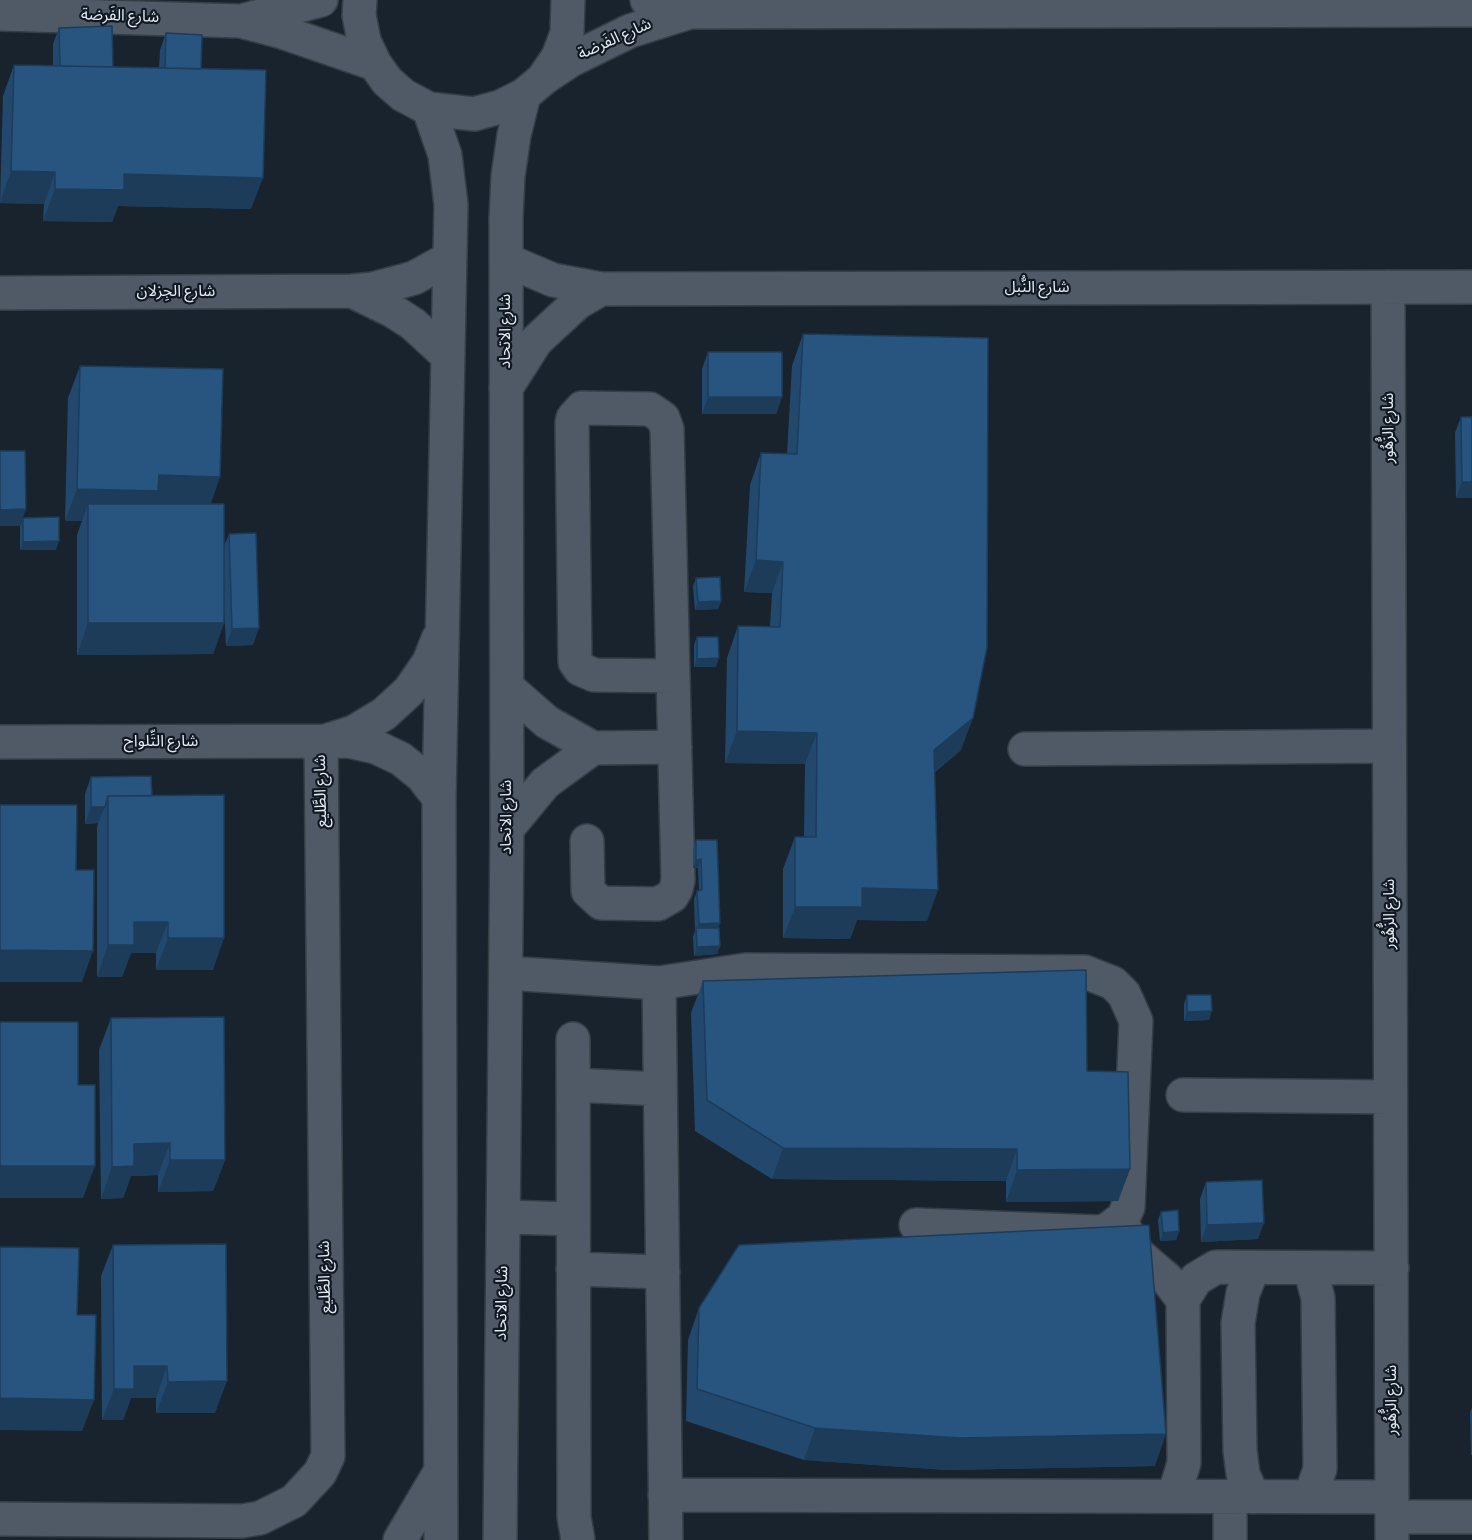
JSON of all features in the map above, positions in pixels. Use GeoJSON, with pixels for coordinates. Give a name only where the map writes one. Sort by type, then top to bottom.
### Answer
{"type":"FeatureCollection","features":[{"type":"Feature","properties":{"kind":"street","name":"شارع الفَرضة"},"geometry":{"type":"LineString","coordinates":[[241,21],[321,0]]}},
{"type":"Feature","properties":{"kind":"street"},"geometry":{"type":"LineString","coordinates":[[360,0],[359,15],[364,41],[375,64],[403,94],[429,109],[445,155],[449,179],[450,258],[439,798],[441,1540]]}},
{"type":"Feature","properties":{"kind":"street"},"geometry":{"type":"LineString","coordinates":[[534,87],[558,57],[567,33],[568,0]]}},
{"type":"Feature","properties":{"kind":"street","name":"شارع الفَرضة"},"geometry":{"type":"LineString","coordinates":[[646,0],[692,12]]}},
{"type":"Feature","properties":{"kind":"street","name":"شارع الفَرضة"},"geometry":{"type":"LineString","coordinates":[[429,109],[474,114],[500,107],[534,87],[571,60],[620,35],[692,12],[773,5],[1390,5],[1472,10]]}},
{"type":"Feature","properties":{"kind":"street","name":"شارع الفَرضة"},"geometry":{"type":"LineString","coordinates":[[0,14],[241,21],[279,31],[375,64]]}},
{"type":"Feature","properties":{"kind":"street","name":"شارع الاتحاد"},"geometry":{"type":"LineString","coordinates":[[504,1537],[507,829],[506,260],[508,176],[514,135],[534,87]]}},
{"type":"Feature","properties":{"kind":"street","name":"شارع الجِزلان"},"geometry":{"type":"LineString","coordinates":[[0,293],[352,291],[404,281],[450,258]]}},
{"type":"Feature","properties":{"kind":"street","name":"شارع النُّبل"},"geometry":{"type":"LineString","coordinates":[[506,260],[553,280],[601,289],[1472,287]]}},
{"type":"Feature","properties":{"kind":"street","name":"شارع الزُّهُور"},"geometry":{"type":"LineString","coordinates":[[1388,287],[1392,1518]]}},
{"type":"Feature","properties":{"kind":"street"},"geometry":{"type":"LineString","coordinates":[[506,388],[520,363],[543,334],[577,303],[601,289]]}},
{"type":"Feature","properties":{"kind":"street","name":"شارع الجِزلان"},"geometry":{"type":"LineString","coordinates":[[352,291],[393,311],[413,324],[448,356]]}},
{"type":"Feature","properties":{"kind":"street"},"geometry":{"type":"LineString","coordinates":[[587,841],[588,891],[595,899],[607,904],[658,904],[672,896],[678,880],[675,747],[666,423],[663,418],[650,410],[582,408],[573,417],[572,423],[575,662],[580,669],[594,675],[673,676]]}},
{"type":"Feature","properties":{"kind":"street","name":"شارع التِّلواح"},"geometry":{"type":"LineString","coordinates":[[321,742],[354,732],[384,714],[410,691],[429,662],[442,630]]}},
{"type":"Feature","properties":{"kind":"street"},"geometry":{"type":"LineString","coordinates":[[507,687],[547,722],[593,748],[675,747]]}},
{"type":"Feature","properties":{"kind":"street","name":"شارع التِّلواح"},"geometry":{"type":"LineString","coordinates":[[0,742],[348,741],[376,747],[400,759],[422,776],[439,798]]}},
{"type":"Feature","properties":{"kind":"street","name":"شارع الطَّليع"},"geometry":{"type":"LineString","coordinates":[[0,1519],[251,1520],[294,1501],[314,1480],[328,1456],[321,742]]}},
{"type":"Feature","properties":{"kind":"street"},"geometry":{"type":"LineString","coordinates":[[1025,749],[1389,746]]}},
{"type":"Feature","properties":{"kind":"street"},"geometry":{"type":"LineString","coordinates":[[507,829],[545,783],[593,748]]}},
{"type":"Feature","properties":{"kind":"street"},"geometry":{"type":"LineString","coordinates":[[506,973],[659,983],[745,970],[1085,972],[1099,976],[1124,994],[1136,1021],[1128,1207],[1123,1218],[1107,1230],[1098,1232],[916,1225]]}},
{"type":"Feature","properties":{"kind":"street"},"geometry":{"type":"LineString","coordinates":[[659,983],[666,1540]]}},
{"type":"Feature","properties":{"kind":"street"},"geometry":{"type":"LineString","coordinates":[[573,1039],[574,1517],[578,1540]]}},
{"type":"Feature","properties":{"kind":"street"},"geometry":{"type":"LineString","coordinates":[[573,1084],[660,1089]]}},
{"type":"Feature","properties":{"kind":"street"},"geometry":{"type":"LineString","coordinates":[[1183,1095],[1390,1097]]}},
{"type":"Feature","properties":{"kind":"street"},"geometry":{"type":"LineString","coordinates":[[504,1217],[573,1219]]}},
{"type":"Feature","properties":{"kind":"street"},"geometry":{"type":"LineString","coordinates":[[1123,1218],[1138,1254],[1167,1280],[1183,1300]]}},
{"type":"Feature","properties":{"kind":"street"},"geometry":{"type":"LineString","coordinates":[[1174,1496],[1184,1463],[1183,1300],[1188,1288],[1205,1271],[1216,1267],[1392,1268]]}},
{"type":"Feature","properties":{"kind":"street"},"geometry":{"type":"LineString","coordinates":[[1230,1540],[1241,1497],[1244,1474],[1241,1456],[1238,1323],[1243,1293],[1253,1268]]}},
{"type":"Feature","properties":{"kind":"street"},"geometry":{"type":"LineString","coordinates":[[1310,1268],[1318,1298],[1320,1469],[1311,1497]]}},
{"type":"Feature","properties":{"kind":"street"},"geometry":{"type":"LineString","coordinates":[[573,1269],[663,1272]]}},
{"type":"Feature","properties":{"kind":"street"},"geometry":{"type":"LineString","coordinates":[[400,1540],[441,1470]]}},
{"type":"Feature","properties":{"kind":"street"},"geometry":{"type":"LineString","coordinates":[[665,1495],[1311,1497],[1392,1518],[1472,1517]]}},
{"type":"Feature","properties":{"kind":"building"},"geometry":{"type":"Polygon","coordinates":[[[112,26],[113,67],[60,66],[59,28],[112,26]]]}},
{"type":"Feature","properties":{"kind":"building"},"geometry":{"type":"Polygon","coordinates":[[[166,33],[202,35],[201,69],[165,68],[166,33]]]}},
{"type":"Feature","properties":{"kind":"building"},"geometry":{"type":"Polygon","coordinates":[[[14,65],[266,70],[263,178],[124,174],[124,190],[55,189],[55,172],[11,171],[14,65]]]}},
{"type":"Feature","properties":{"kind":"building"},"geometry":{"type":"Polygon","coordinates":[[[803,334],[988,338],[987,647],[973,718],[934,750],[938,890],[862,888],[862,907],[795,907],[795,837],[816,837],[817,733],[737,731],[738,626],[780,627],[783,562],[756,560],[761,453],[797,454],[803,334]]]}},
{"type":"Feature","properties":{"kind":"building"},"geometry":{"type":"Polygon","coordinates":[[[708,352],[782,352],[782,397],[708,397],[708,352]]]}},
{"type":"Feature","properties":{"kind":"building"},"geometry":{"type":"Polygon","coordinates":[[[80,366],[223,369],[220,477],[159,475],[158,491],[77,489],[80,366]]]}},
{"type":"Feature","properties":{"kind":"building"},"geometry":{"type":"Polygon","coordinates":[[[1461,417],[1472,417],[1472,482],[1462,482],[1461,417]]]}},
{"type":"Feature","properties":{"kind":"building"},"geometry":{"type":"Polygon","coordinates":[[[0,451],[25,451],[26,509],[0,510],[0,451]]]}},
{"type":"Feature","properties":{"kind":"building"},"geometry":{"type":"Polygon","coordinates":[[[88,504],[224,504],[224,623],[88,623],[88,504]]]}},
{"type":"Feature","properties":{"kind":"building"},"geometry":{"type":"Polygon","coordinates":[[[59,517],[59,541],[23,542],[23,518],[59,517]]]}},
{"type":"Feature","properties":{"kind":"building"},"geometry":{"type":"Polygon","coordinates":[[[256,533],[259,628],[232,629],[229,534],[256,533]]]}},
{"type":"Feature","properties":{"kind":"building"},"geometry":{"type":"Polygon","coordinates":[[[720,577],[721,601],[698,602],[696,578],[720,577]]]}},
{"type":"Feature","properties":{"kind":"building"},"geometry":{"type":"Polygon","coordinates":[[[697,637],[718,637],[719,658],[697,659],[697,637]]]}},
{"type":"Feature","properties":{"kind":"building"},"geometry":{"type":"Polygon","coordinates":[[[151,776],[152,796],[108,796],[105,807],[91,807],[91,777],[151,776]]]}},
{"type":"Feature","properties":{"kind":"building"},"geometry":{"type":"Polygon","coordinates":[[[224,795],[224,938],[168,938],[168,922],[134,922],[134,945],[108,945],[108,796],[224,795]]]}},
{"type":"Feature","properties":{"kind":"building"},"geometry":{"type":"Polygon","coordinates":[[[0,805],[77,805],[76,870],[94,870],[93,951],[0,950],[0,805]]]}},
{"type":"Feature","properties":{"kind":"building"},"geometry":{"type":"Polygon","coordinates":[[[696,840],[717,840],[720,923],[699,924],[697,891],[702,890],[701,859],[696,860],[696,840]]]}},
{"type":"Feature","properties":{"kind":"building"},"geometry":{"type":"Polygon","coordinates":[[[696,928],[719,928],[720,946],[697,947],[696,928]]]}},
{"type":"Feature","properties":{"kind":"building"},"geometry":{"type":"Polygon","coordinates":[[[1086,970],[1087,1071],[1128,1072],[1130,1169],[1017,1170],[1017,1149],[783,1148],[707,1100],[703,981],[1086,970]]]}},
{"type":"Feature","properties":{"kind":"building"},"geometry":{"type":"Polygon","coordinates":[[[1187,995],[1211,995],[1212,1011],[1187,1012],[1187,995]]]}},
{"type":"Feature","properties":{"kind":"building"},"geometry":{"type":"Polygon","coordinates":[[[224,1017],[225,1160],[170,1160],[170,1143],[134,1144],[134,1166],[112,1167],[111,1018],[224,1017]]]}},
{"type":"Feature","properties":{"kind":"building"},"geometry":{"type":"Polygon","coordinates":[[[0,1022],[78,1022],[78,1085],[95,1085],[95,1166],[0,1166],[0,1022]]]}},
{"type":"Feature","properties":{"kind":"building"},"geometry":{"type":"Polygon","coordinates":[[[1262,1180],[1264,1223],[1207,1225],[1206,1182],[1262,1180]]]}},
{"type":"Feature","properties":{"kind":"building"},"geometry":{"type":"Polygon","coordinates":[[[1178,1210],[1179,1231],[1163,1233],[1161,1212],[1178,1210]]]}},
{"type":"Feature","properties":{"kind":"building"},"geometry":{"type":"Polygon","coordinates":[[[1149,1225],[1166,1434],[959,1438],[815,1428],[697,1389],[699,1308],[739,1245],[1149,1225]]]}},
{"type":"Feature","properties":{"kind":"building"},"geometry":{"type":"Polygon","coordinates":[[[226,1244],[227,1381],[168,1382],[167,1366],[134,1366],[134,1389],[114,1389],[113,1245],[226,1244]]]}},
{"type":"Feature","properties":{"kind":"building"},"geometry":{"type":"Polygon","coordinates":[[[0,1247],[79,1248],[77,1315],[96,1315],[94,1400],[0,1398],[0,1247]]]}}]}
